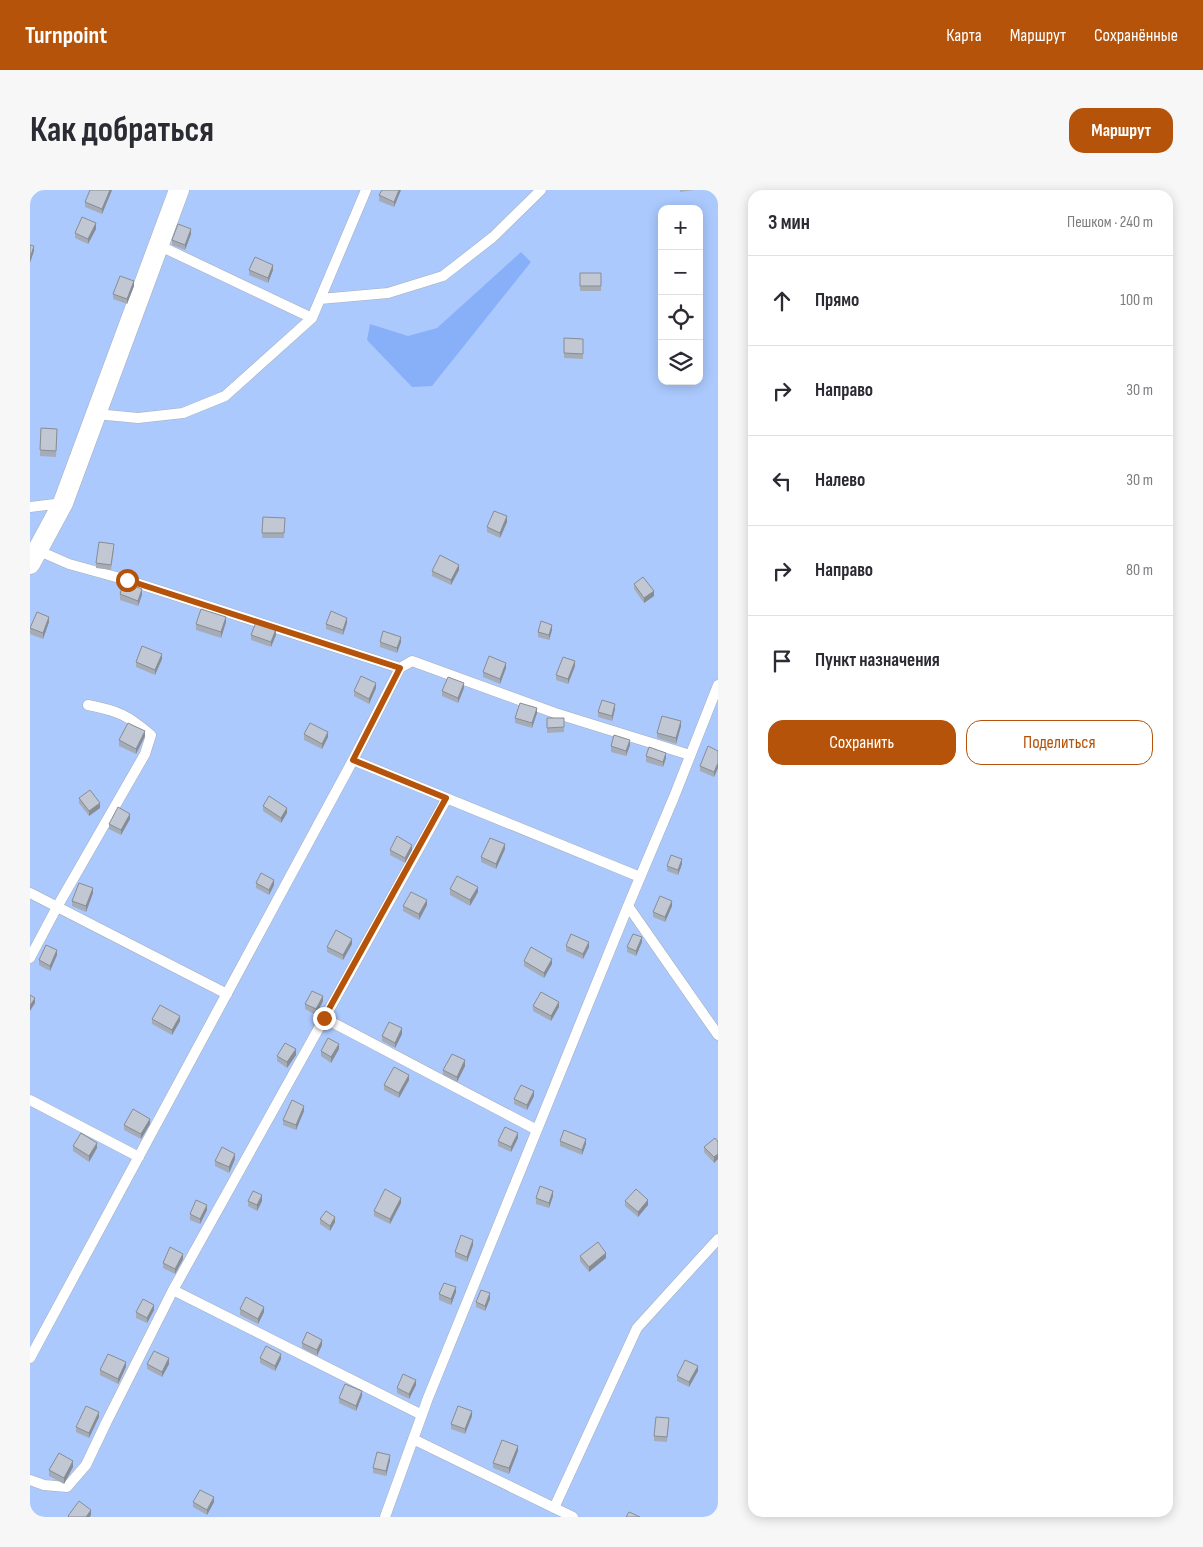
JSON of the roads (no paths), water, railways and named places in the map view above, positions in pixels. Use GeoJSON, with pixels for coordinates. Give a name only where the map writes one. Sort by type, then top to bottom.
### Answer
{"type":"FeatureCollection","features":[{"type":"Feature","properties":{"kind":"street"},"geometry":{"type":"LineString","coordinates":[[34,557],[63,503],[179,190]]}},
{"type":"Feature","properties":{"kind":"lane"},"geometry":{"type":"LineString","coordinates":[[96,414],[138,418],[183,413],[225,396],[312,318],[366,190]]}},
{"type":"Feature","properties":{"kind":"lane"},"geometry":{"type":"LineString","coordinates":[[320,299],[388,293],[443,276],[494,238],[541,190]]}},
{"type":"Feature","properties":{"kind":"lane"},"geometry":{"type":"LineString","coordinates":[[158,245],[312,318]]}},
{"type":"Feature","properties":{"kind":"lane"},"geometry":{"type":"LineString","coordinates":[[30,507],[63,503]]}},
{"type":"Feature","properties":{"kind":"lane"},"geometry":{"type":"LineString","coordinates":[[34,557],[69,564],[127,580],[400,668]]}},
{"type":"Feature","properties":{"kind":"lane"},"geometry":{"type":"LineString","coordinates":[[30,1358],[353,760],[400,668],[412,661],[555,713],[690,755]]}},
{"type":"Feature","properties":{"kind":"lane"},"geometry":{"type":"LineString","coordinates":[[385,1517],[422,1415],[718,685]]}},
{"type":"Feature","properties":{"kind":"lane"},"geometry":{"type":"LineString","coordinates":[[30,958],[57,907],[145,754],[151,735],[133,719],[115,710],[88,705]]}},
{"type":"Feature","properties":{"kind":"lane"},"geometry":{"type":"LineString","coordinates":[[353,760],[640,877]]}},
{"type":"Feature","properties":{"kind":"lane"},"geometry":{"type":"LineString","coordinates":[[30,1480],[44,1485],[67,1487],[86,1465],[173,1290],[446,798]]}},
{"type":"Feature","properties":{"kind":"lane"},"geometry":{"type":"LineString","coordinates":[[30,892],[227,994]]}},
{"type":"Feature","properties":{"kind":"lane"},"geometry":{"type":"LineString","coordinates":[[628,906],[718,1035]]}},
{"type":"Feature","properties":{"kind":"lane"},"geometry":{"type":"LineString","coordinates":[[324,1018],[537,1130]]}},
{"type":"Feature","properties":{"kind":"lane"},"geometry":{"type":"LineString","coordinates":[[30,1100],[139,1157]]}},
{"type":"Feature","properties":{"kind":"lane"},"geometry":{"type":"LineString","coordinates":[[554,1508],[637,1328],[718,1239]]}},
{"type":"Feature","properties":{"kind":"lane"},"geometry":{"type":"LineString","coordinates":[[173,1290],[422,1415]]}},
{"type":"Feature","properties":{"kind":"lane"},"geometry":{"type":"LineString","coordinates":[[413,1439],[573,1517]]}}]}
